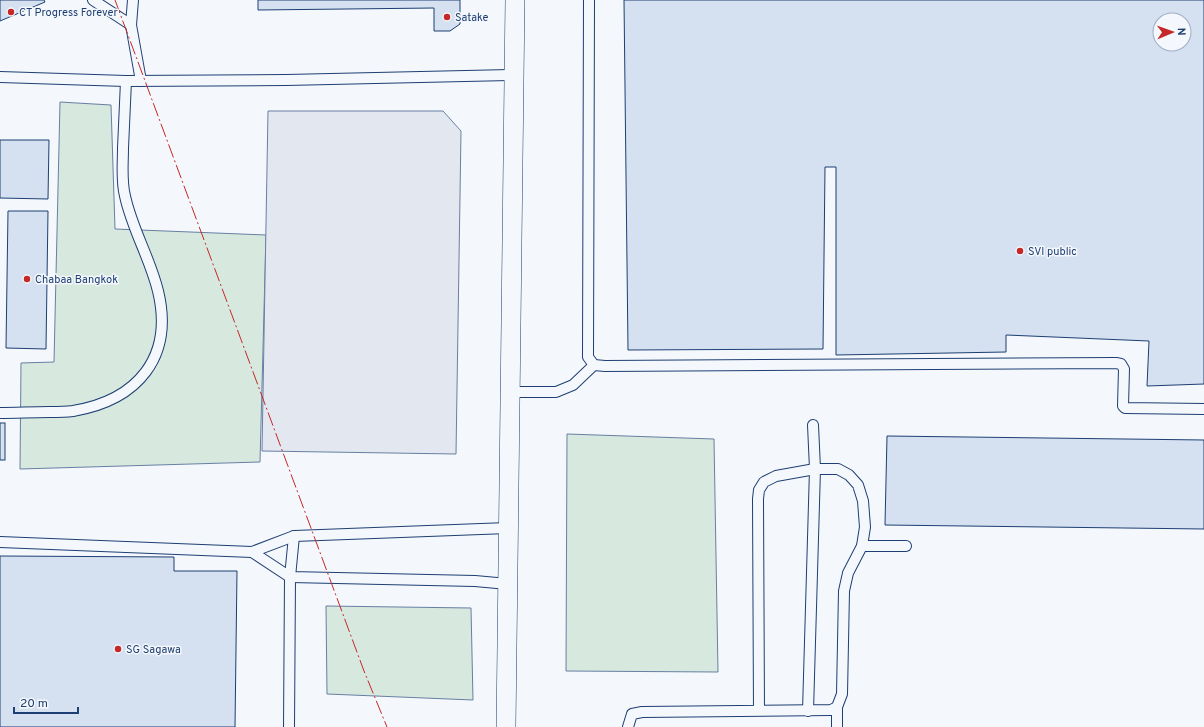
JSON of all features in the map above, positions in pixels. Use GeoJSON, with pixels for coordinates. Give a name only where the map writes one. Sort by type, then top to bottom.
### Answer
{"type":"FeatureCollection","features":[{"type":"Feature","properties":{"kind":"street"},"geometry":{"type":"LineString","coordinates":[[506,727],[508,528],[516,392],[515,0]]}},
{"type":"Feature","properties":{"kind":"lane"},"geometry":{"type":"LineString","coordinates":[[93,0],[131,25]]}},
{"type":"Feature","properties":{"kind":"lane"},"geometry":{"type":"LineString","coordinates":[[134,0],[131,25],[141,81]]}},
{"type":"Feature","properties":{"kind":"lane"},"geometry":{"type":"LineString","coordinates":[[589,0],[588,357],[594,365],[1116,363],[1121,364],[1124,369],[1123,406],[1125,408],[1204,409]]}},
{"type":"Feature","properties":{"kind":"lane"},"geometry":{"type":"LineString","coordinates":[[0,77],[141,81],[286,80],[515,75]]}},
{"type":"Feature","properties":{"kind":"lane"},"geometry":{"type":"LineString","coordinates":[[0,414],[72,411],[93,406],[112,399],[132,388],[142,378],[152,363],[159,345],[162,328],[162,310],[158,291],[151,265],[124,196],[123,172],[126,81]]}},
{"type":"Feature","properties":{"kind":"lane"},"geometry":{"type":"LineString","coordinates":[[516,392],[556,392],[573,385],[594,365]]}},
{"type":"Feature","properties":{"kind":"lane"},"geometry":{"type":"LineString","coordinates":[[808,710],[815,470],[812,425]]}},
{"type":"Feature","properties":{"kind":"lane"},"geometry":{"type":"LineString","coordinates":[[759,710],[759,490],[764,482],[776,476],[815,470],[838,469],[849,475],[858,485],[863,501],[865,527],[862,546],[848,573],[844,592],[842,694],[837,707],[836,727]]}},
{"type":"Feature","properties":{"kind":"lane"},"geometry":{"type":"LineString","coordinates":[[0,542],[252,552],[294,536],[508,528]]}},
{"type":"Feature","properties":{"kind":"lane"},"geometry":{"type":"LineString","coordinates":[[289,727],[290,577],[294,536]]}},
{"type":"Feature","properties":{"kind":"lane"},"geometry":{"type":"LineString","coordinates":[[862,546],[906,546]]}},
{"type":"Feature","properties":{"kind":"lane"},"geometry":{"type":"LineString","coordinates":[[252,552],[290,577],[475,581],[508,584]]}},
{"type":"Feature","properties":{"kind":"lane"},"geometry":{"type":"LineString","coordinates":[[628,727],[632,714],[642,712],[831,710],[837,707]]}},
{"type":"Feature","properties":{"kind":"shaded area"},"geometry":{"type":"Polygon","coordinates":[[[60,102],[111,105],[115,229],[266,235],[260,462],[20,469],[21,363],[54,362],[60,102]]]}},
{"type":"Feature","properties":{"kind":"shaded area"},"geometry":{"type":"Polygon","coordinates":[[[268,111],[443,111],[461,131],[456,454],[262,451],[268,111]]]}},
{"type":"Feature","properties":{"kind":"shaded area"},"geometry":{"type":"Polygon","coordinates":[[[567,434],[714,439],[718,672],[566,671],[567,434]]]}},
{"type":"Feature","properties":{"kind":"shaded area"},"geometry":{"type":"Polygon","coordinates":[[[326,606],[471,608],[473,700],[327,694],[326,606]]]}},
{"type":"Feature","properties":{"kind":"building","name":"CT Progress Forever"},"geometry":{"type":"Polygon","coordinates":[[[0,0],[44,0],[45,2],[0,21],[0,0]]]}},
{"type":"Feature","properties":{"kind":"building","name":"Satake"},"geometry":{"type":"Polygon","coordinates":[[[258,0],[460,0],[460,24],[450,31],[434,31],[434,8],[258,10],[258,0]]]}},
{"type":"Feature","properties":{"kind":"building","name":"SVI public"},"geometry":{"type":"Polygon","coordinates":[[[624,0],[1204,0],[1204,384],[1147,386],[1149,341],[1006,335],[1006,352],[836,355],[836,167],[825,167],[823,349],[628,350],[624,0]]]}},
{"type":"Feature","properties":{"kind":"building"},"geometry":{"type":"Polygon","coordinates":[[[0,140],[49,140],[48,199],[0,198],[0,140]]]}},
{"type":"Feature","properties":{"kind":"building","name":"Chabaa Bangkok"},"geometry":{"type":"Polygon","coordinates":[[[8,211],[48,211],[46,349],[6,348],[8,211]]]}},
{"type":"Feature","properties":{"kind":"building"},"geometry":{"type":"Polygon","coordinates":[[[0,423],[5,423],[5,460],[0,460],[0,423]]]}},
{"type":"Feature","properties":{"kind":"building"},"geometry":{"type":"Polygon","coordinates":[[[887,436],[1204,440],[1204,529],[885,525],[887,436]]]}},
{"type":"Feature","properties":{"kind":"building","name":"SG Sagawa"},"geometry":{"type":"Polygon","coordinates":[[[0,556],[174,557],[174,571],[237,571],[235,727],[0,727],[0,556]]]}},
{"type":"Feature","properties":{"kind":"power"},"geometry":{"type":"LineString","coordinates":[[115,0],[364,671],[387,727]]}},
{"type":"Feature","properties":{"kind":"place","name":"CT Progress Forever"},"geometry":{"type":"Point","coordinates":[11,12]}},
{"type":"Feature","properties":{"kind":"place","name":"Satake"},"geometry":{"type":"Point","coordinates":[447,17]}},
{"type":"Feature","properties":{"kind":"place","name":"SVI public"},"geometry":{"type":"Point","coordinates":[1020,251]}},
{"type":"Feature","properties":{"kind":"place","name":"Chabaa Bangkok"},"geometry":{"type":"Point","coordinates":[27,279]}},
{"type":"Feature","properties":{"kind":"place","name":"SG Sagawa"},"geometry":{"type":"Point","coordinates":[118,649]}}]}
